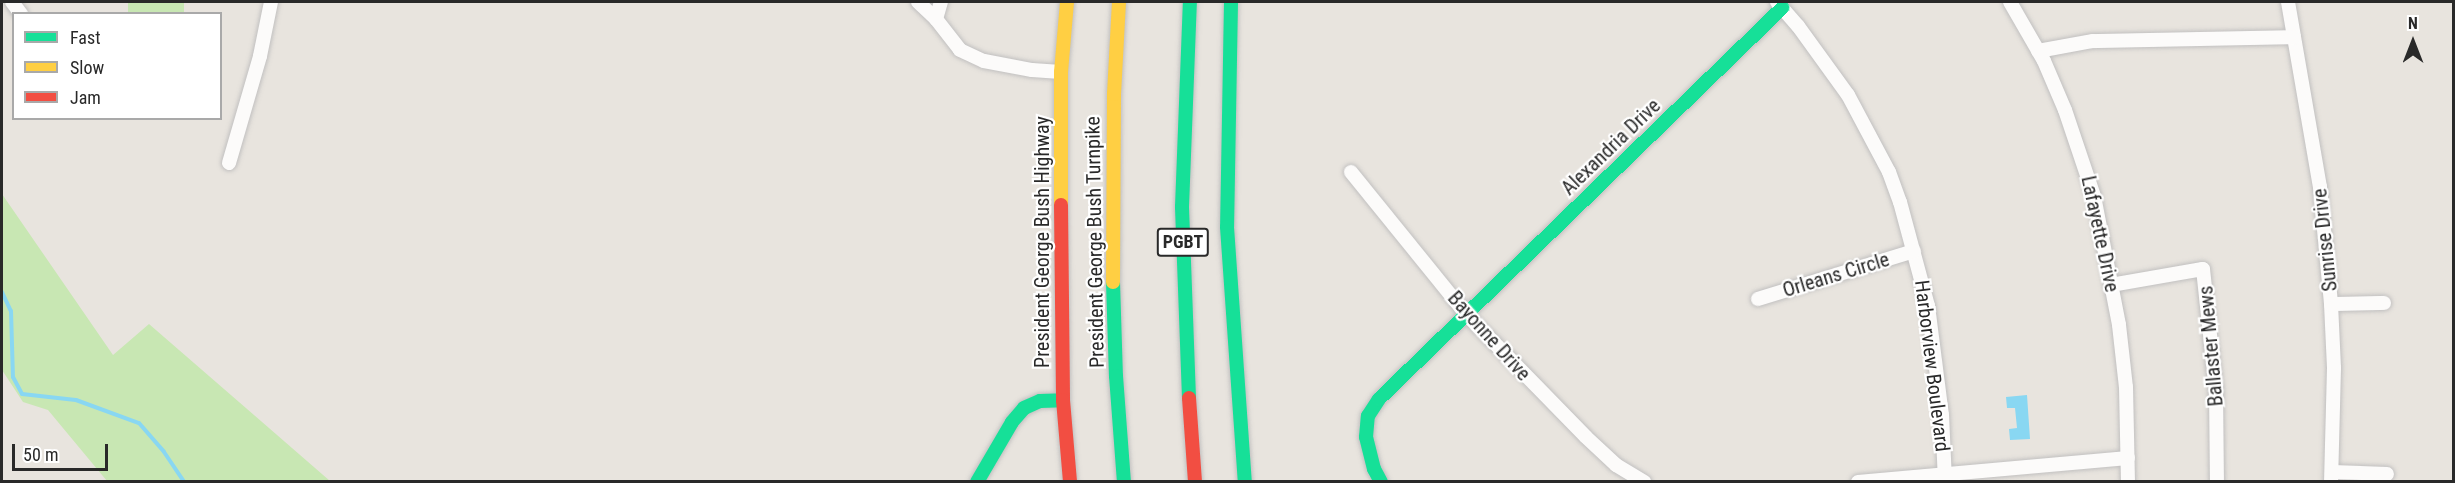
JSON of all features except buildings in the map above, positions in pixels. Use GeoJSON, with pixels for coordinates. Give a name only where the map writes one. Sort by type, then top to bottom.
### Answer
{"type":"FeatureCollection","features":[{"type":"Feature","properties":{"kind":"main road","name":"President George Bush Highway"},"geometry":{"type":"LineString","coordinates":[[1067,2],[1061,72],[1063,400],[1070,482]]}},
{"type":"Feature","properties":{"kind":"main road","name":"President George Bush Turnpike"},"geometry":{"type":"LineString","coordinates":[[1119,2],[1113,106],[1112,234],[1116,376],[1124,482]]}},
{"type":"Feature","properties":{"kind":"main road","name":"PGBT"},"geometry":{"type":"LineString","coordinates":[[1190,2],[1184,116],[1183,246],[1186,348],[1195,482]]}},
{"type":"Feature","properties":{"kind":"main road"},"geometry":{"type":"LineString","coordinates":[[1232,2],[1227,129],[1227,227],[1245,482]]}},
{"type":"Feature","properties":{"kind":"main road","name":"Alexandria Drive"},"geometry":{"type":"LineString","coordinates":[[1381,482],[1368,454],[1366,437],[1368,416],[1379,399],[1467,315],[1779,5]]}},
{"type":"Feature","properties":{"kind":"main road"},"geometry":{"type":"LineString","coordinates":[[976,482],[1012,422],[1024,408],[1040,401],[1063,400]]}},
{"type":"Feature","properties":{"kind":"street"},"geometry":{"type":"LineString","coordinates":[[229,163],[260,56],[271,2]]}},
{"type":"Feature","properties":{"kind":"street"},"geometry":{"type":"LineString","coordinates":[[918,2],[936,19],[960,50],[984,61],[1061,72]]}},
{"type":"Feature","properties":{"kind":"street"},"geometry":{"type":"LineString","coordinates":[[936,19],[942,2]]}},
{"type":"Feature","properties":{"kind":"street","name":"Lafayette Drive"},"geometry":{"type":"LineString","coordinates":[[2010,2],[2038,51],[2084,163],[2094,196],[2111,285],[2126,387],[2128,482]]}},
{"type":"Feature","properties":{"kind":"street","name":"Sunrise Drive"},"geometry":{"type":"LineString","coordinates":[[2288,2],[2320,187],[2331,304],[2334,368],[2331,477]]}},
{"type":"Feature","properties":{"kind":"street","name":"Harborview Boulevard"},"geometry":{"type":"LineString","coordinates":[[1779,5],[1843,88],[1867,128],[1889,172],[1914,251],[1928,306],[1936,363],[1945,477]]}},
{"type":"Feature","properties":{"kind":"street"},"geometry":{"type":"LineString","coordinates":[[2038,51],[2093,41],[2294,37]]}},
{"type":"Feature","properties":{"kind":"street","name":"Bayonne Drive"},"geometry":{"type":"LineString","coordinates":[[1351,172],[1467,315],[1586,437],[1616,465],[1644,482]]}},
{"type":"Feature","properties":{"kind":"street","name":"Orleans Circle"},"geometry":{"type":"LineString","coordinates":[[1758,299],[1914,251]]}},
{"type":"Feature","properties":{"kind":"street","name":"Ballaster Mews"},"geometry":{"type":"LineString","coordinates":[[2111,285],[2203,269],[2216,390],[2217,482]]}},
{"type":"Feature","properties":{"kind":"street"},"geometry":{"type":"LineString","coordinates":[[2331,304],[2384,303]]}},
{"type":"Feature","properties":{"kind":"street"},"geometry":{"type":"LineString","coordinates":[[1858,482],[1945,477],[2128,458]]}},
{"type":"Feature","properties":{"kind":"street"},"geometry":{"type":"LineString","coordinates":[[2331,477],[2387,474]]}},
{"type":"Feature","properties":{"kind":"green space"},"geometry":{"type":"Polygon","coordinates":[[[128,2],[184,2],[184,12],[128,12],[128,2]]]}},
{"type":"Feature","properties":{"kind":"green space"},"geometry":{"type":"Polygon","coordinates":[[[2,194],[113,355],[149,324],[330,481],[107,481],[48,410],[23,402],[2,370],[2,194]]]}},
{"type":"Feature","properties":{"kind":"water"},"geometry":{"type":"Polygon","coordinates":[[[2027,395],[2030,439],[2010,440],[2009,429],[2017,428],[2015,408],[2007,408],[2006,397],[2027,395]]]}},
{"type":"Feature","properties":{"kind":"waterway"},"geometry":{"type":"LineString","coordinates":[[2,292],[11,311],[13,377],[22,394],[76,400],[139,423],[164,452],[184,482]]}},
{"type":"Feature","properties":{"kind":"traffic: fast"},"geometry":{"type":"LineString","coordinates":[[1189,398],[1182,207],[1190,2]]}},
{"type":"Feature","properties":{"kind":"traffic: fast"},"geometry":{"type":"LineString","coordinates":[[1231,2],[1227,227],[1245,482]]}},
{"type":"Feature","properties":{"kind":"traffic: fast"},"geometry":{"type":"LineString","coordinates":[[1381,482],[1374,469],[1366,437],[1368,416],[1379,399],[1782,8]]}},
{"type":"Feature","properties":{"kind":"traffic: fast"},"geometry":{"type":"LineString","coordinates":[[1113,282],[1116,376],[1124,482]]}},
{"type":"Feature","properties":{"kind":"traffic: fast"},"geometry":{"type":"LineString","coordinates":[[977,482],[1012,422],[1024,408],[1040,401],[1063,400]]}},
{"type":"Feature","properties":{"kind":"traffic: slow"},"geometry":{"type":"LineString","coordinates":[[1061,205],[1061,72],[1067,2]]}},
{"type":"Feature","properties":{"kind":"traffic: slow"},"geometry":{"type":"LineString","coordinates":[[1113,282],[1114,94],[1119,2]]}},
{"type":"Feature","properties":{"kind":"traffic: jam"},"geometry":{"type":"LineString","coordinates":[[1061,205],[1063,400],[1070,482]]}},
{"type":"Feature","properties":{"kind":"traffic: jam"},"geometry":{"type":"LineString","coordinates":[[1189,398],[1195,482]]}}]}
